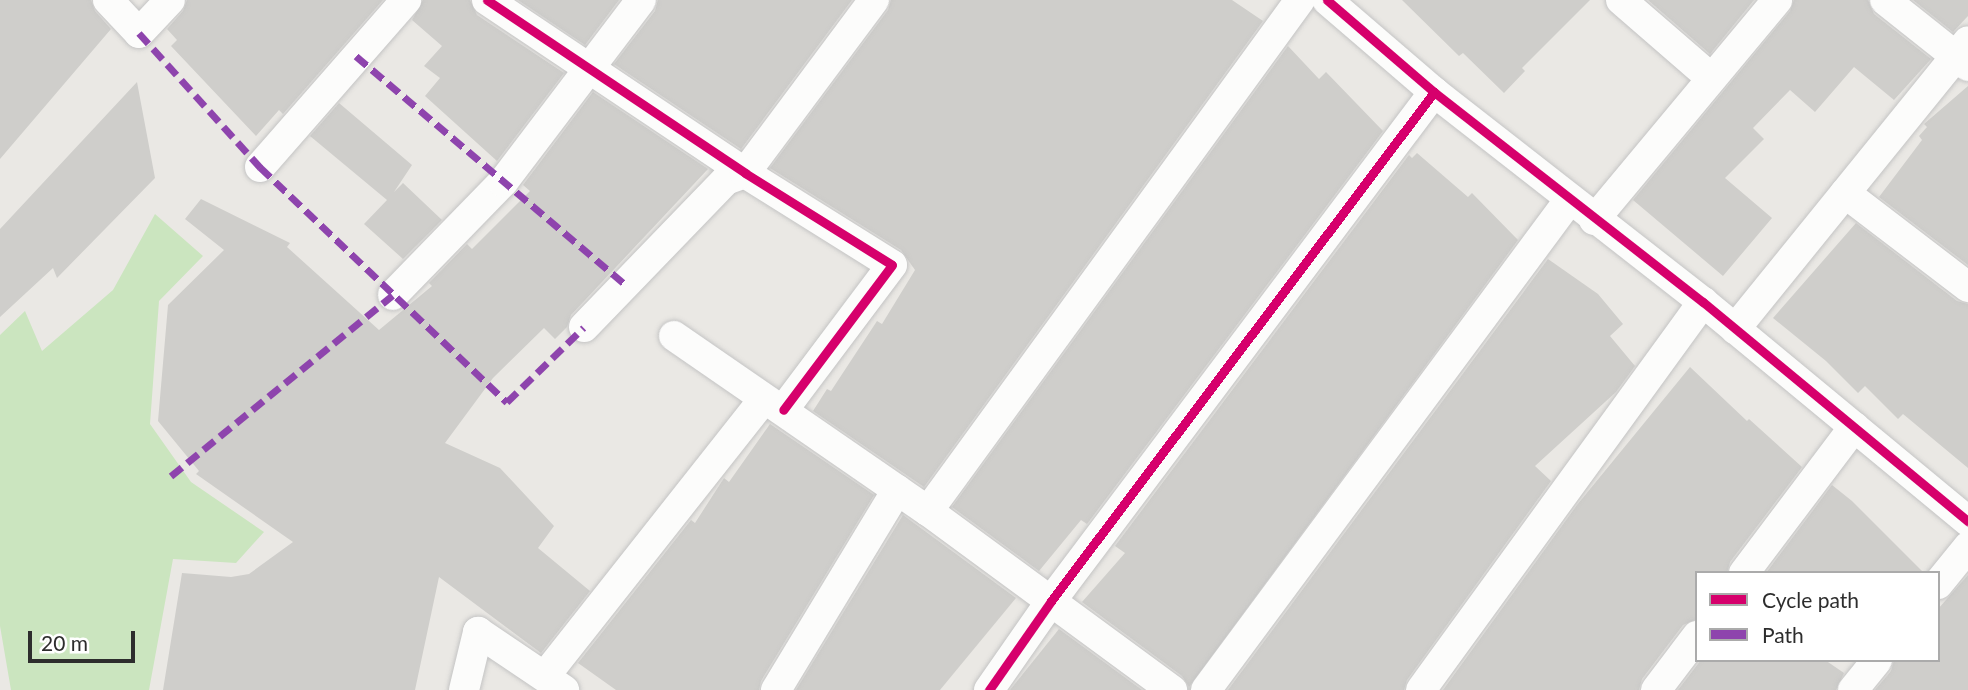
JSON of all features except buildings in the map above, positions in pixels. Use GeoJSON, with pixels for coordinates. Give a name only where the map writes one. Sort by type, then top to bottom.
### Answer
{"type":"FeatureCollection","features":[{"type":"Feature","properties":{"kind":"street"},"geometry":{"type":"LineString","coordinates":[[108,0],[139,33],[170,0]]}},
{"type":"Feature","properties":{"kind":"street"},"geometry":{"type":"LineString","coordinates":[[260,167],[406,0]]}},
{"type":"Feature","properties":{"kind":"street"},"geometry":{"type":"LineString","coordinates":[[464,690],[478,632],[555,683],[773,404],[892,265],[745,173],[487,0]]}},
{"type":"Feature","properties":{"kind":"street"},"geometry":{"type":"LineString","coordinates":[[393,295],[503,182],[641,0]]}},
{"type":"Feature","properties":{"kind":"street"},"geometry":{"type":"LineString","coordinates":[[584,327],[726,180],[745,173],[874,0]]}},
{"type":"Feature","properties":{"kind":"street"},"geometry":{"type":"LineString","coordinates":[[928,511],[1300,0]]}},
{"type":"Feature","properties":{"kind":"street"},"geometry":{"type":"LineString","coordinates":[[1621,0],[1711,78]]}},
{"type":"Feature","properties":{"kind":"street"},"geometry":{"type":"LineString","coordinates":[[1594,220],[1777,0]]}},
{"type":"Feature","properties":{"kind":"street"},"geometry":{"type":"LineString","coordinates":[[1735,329],[1845,193],[1964,54],[1885,0]]}},
{"type":"Feature","properties":{"kind":"street"},"geometry":{"type":"LineString","coordinates":[[1343,5],[1434,92],[1594,220],[1703,302],[1968,521]]}},
{"type":"Feature","properties":{"kind":"street"},"geometry":{"type":"LineString","coordinates":[[989,690],[1051,601],[1434,92]]}},
{"type":"Feature","properties":{"kind":"street"},"geometry":{"type":"LineString","coordinates":[[1845,193],[1968,287]]}},
{"type":"Feature","properties":{"kind":"street"},"geometry":{"type":"LineString","coordinates":[[1206,690],[1570,199]]}},
{"type":"Feature","properties":{"kind":"street"},"geometry":{"type":"LineString","coordinates":[[1422,690],[1703,302]]}},
{"type":"Feature","properties":{"kind":"street"},"geometry":{"type":"LineString","coordinates":[[674,336],[928,511],[1172,690]]}},
{"type":"Feature","properties":{"kind":"street"},"geometry":{"type":"LineString","coordinates":[[1746,571],[1854,427]]}},
{"type":"Feature","properties":{"kind":"street"},"geometry":{"type":"LineString","coordinates":[[776,690],[897,490]]}},
{"type":"Feature","properties":{"kind":"street"},"geometry":{"type":"LineString","coordinates":[[1940,582],[1968,547]]}},
{"type":"Feature","properties":{"kind":"street"},"geometry":{"type":"LineString","coordinates":[[1656,690],[1695,639]]}},
{"type":"Feature","properties":{"kind":"street"},"geometry":{"type":"LineString","coordinates":[[1853,690],[1875,662]]}},
{"type":"Feature","properties":{"kind":"green space"},"geometry":{"type":"Polygon","coordinates":[[[155,214],[203,256],[159,301],[150,424],[191,482],[264,532],[236,563],[173,559],[149,690],[11,690],[0,626],[0,335],[25,311],[42,351],[113,290],[155,214]]]}},
{"type":"Feature","properties":{"kind":"marked path"},"geometry":{"type":"LineString","coordinates":[[139,33],[260,167],[507,402],[584,327]]}},
{"type":"Feature","properties":{"kind":"marked path"},"geometry":{"type":"LineString","coordinates":[[356,56],[625,284]]}},
{"type":"Feature","properties":{"kind":"marked path"},"geometry":{"type":"LineString","coordinates":[[171,476],[393,295]]}},
{"type":"Feature","properties":{"kind":"cycle path"},"geometry":{"type":"LineString","coordinates":[[487,0],[745,173],[892,265],[783,410]]}},
{"type":"Feature","properties":{"kind":"cycle path"},"geometry":{"type":"LineString","coordinates":[[1327,0],[1434,92],[1703,302],[1968,521]]}},
{"type":"Feature","properties":{"kind":"cycle path"},"geometry":{"type":"LineString","coordinates":[[989,690],[1051,601],[1434,92]]}}]}
